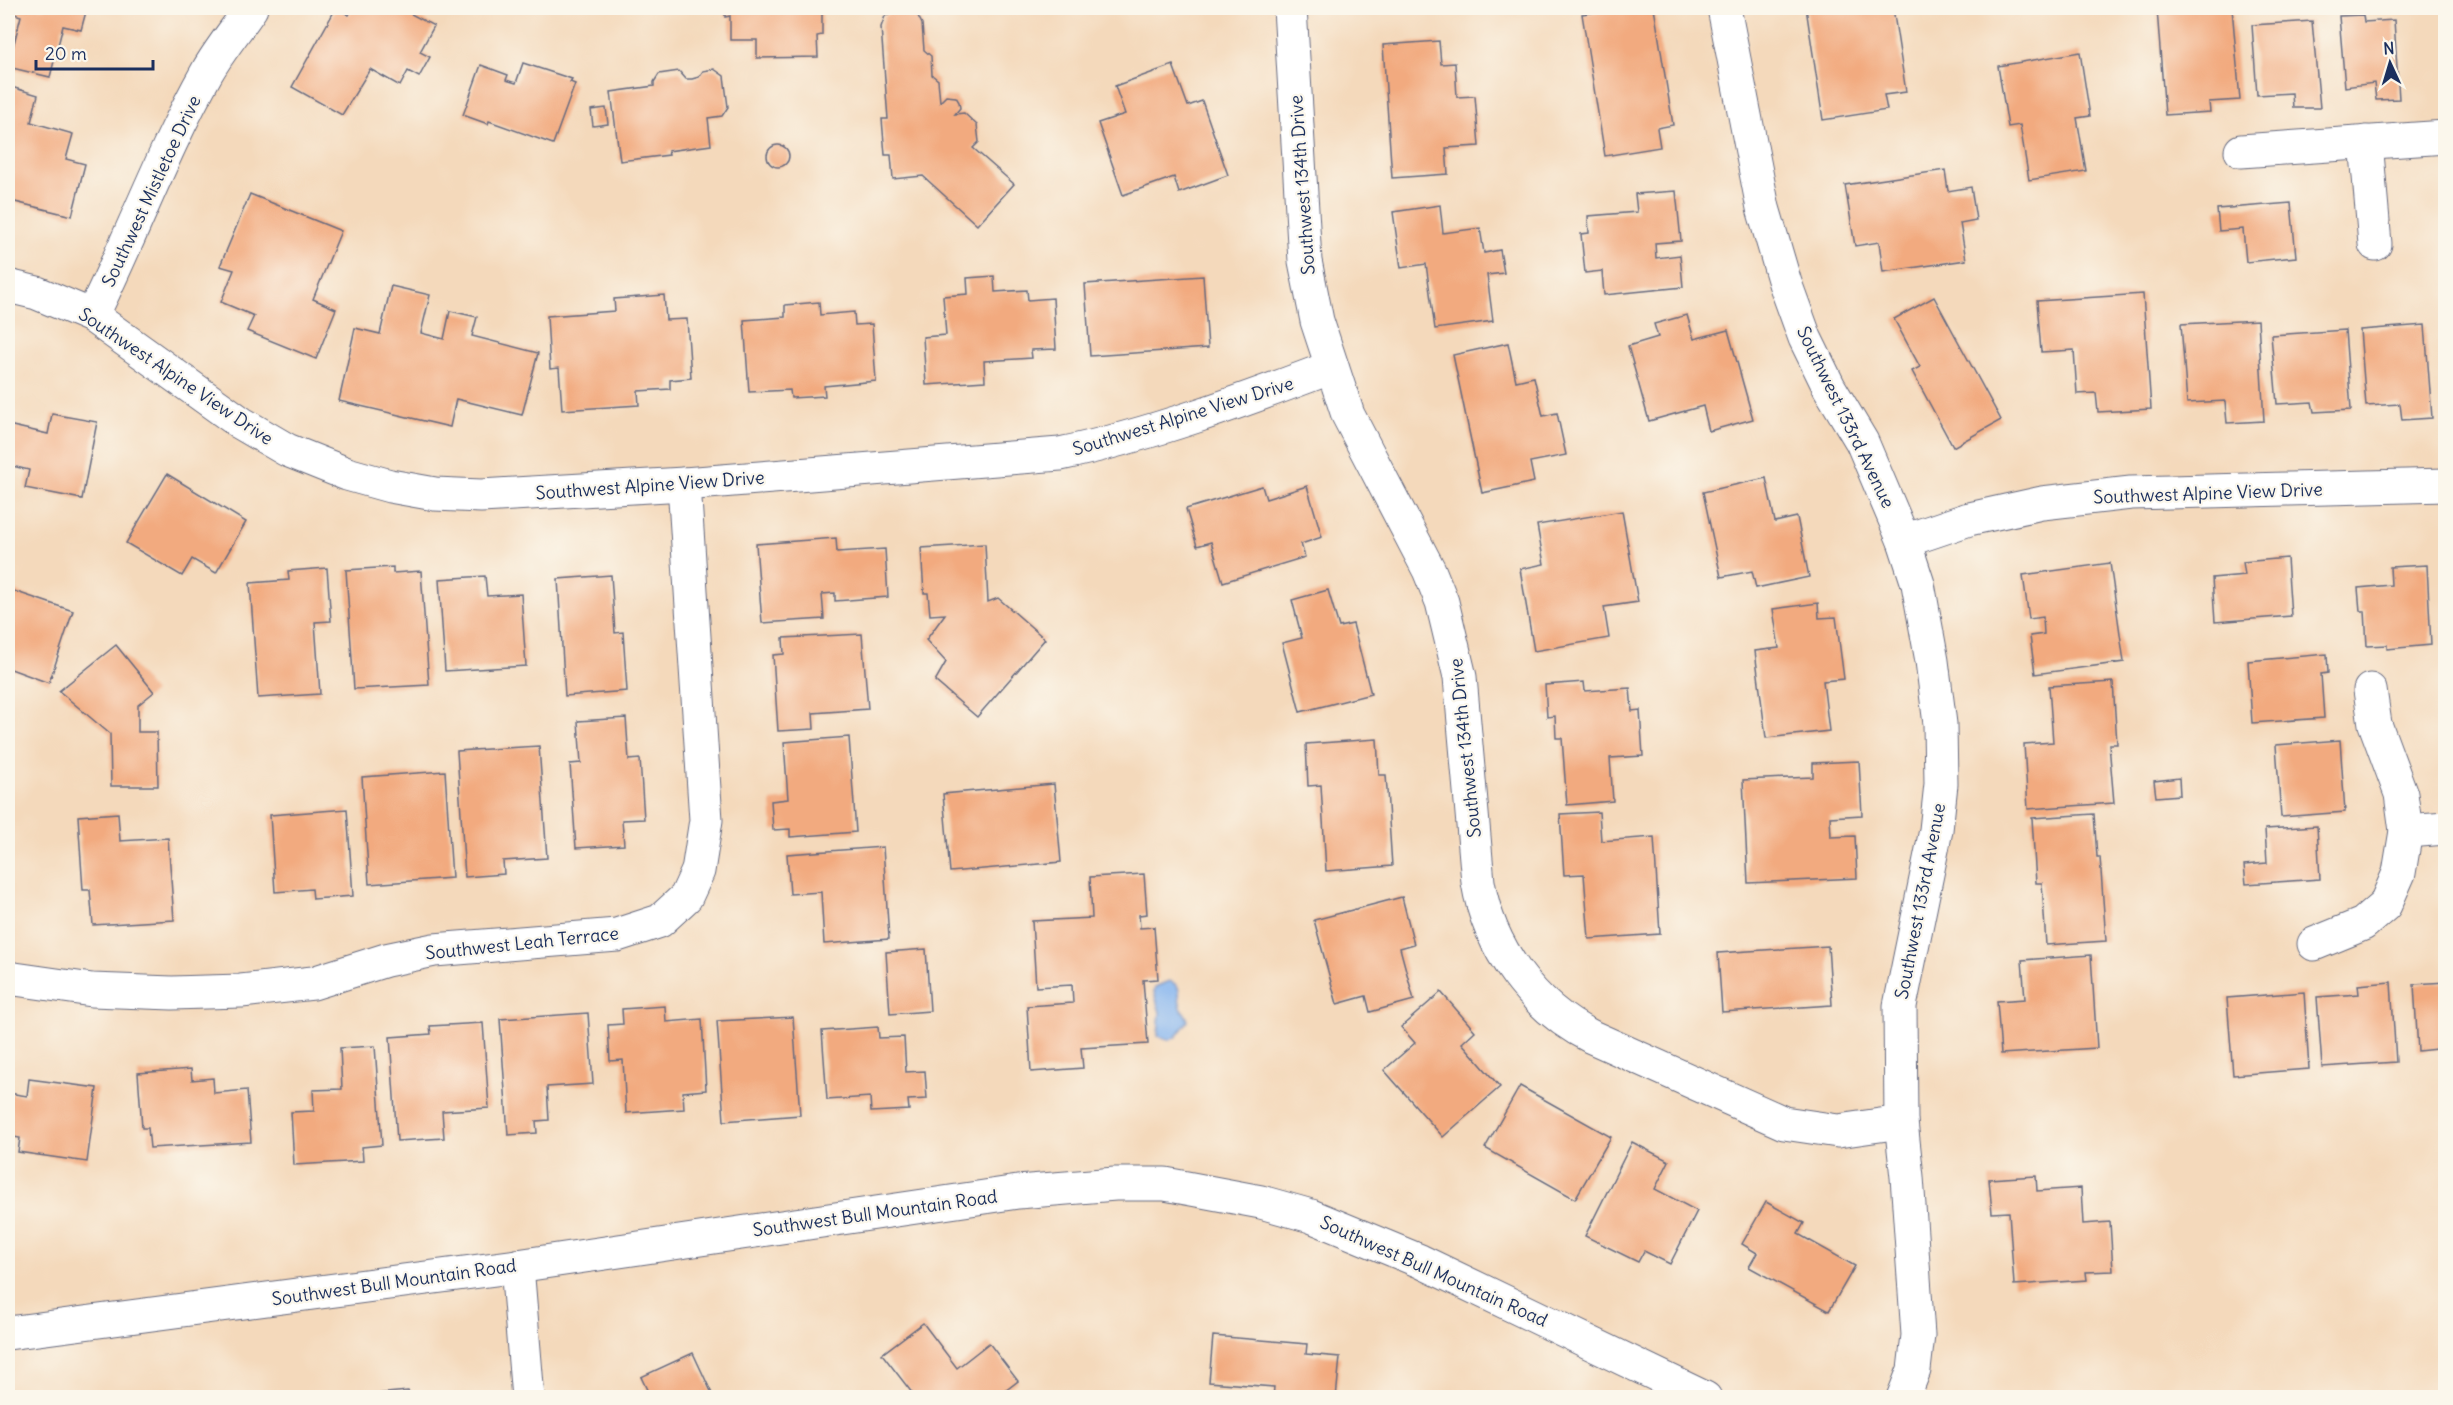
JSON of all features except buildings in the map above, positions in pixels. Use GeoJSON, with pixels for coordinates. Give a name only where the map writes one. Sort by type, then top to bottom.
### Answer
{"type":"FeatureCollection","features":[{"type":"Feature","properties":{"kind":"street","name":"Southwest Mistletoe Drive"},"geometry":{"type":"LineString","coordinates":[[92,316],[118,265],[193,98],[208,70],[251,8]]}},
{"type":"Feature","properties":{"kind":"street","name":"Southwest 134th Drive"},"geometry":{"type":"LineString","coordinates":[[1290,8],[1305,261],[1317,321],[1348,416],[1429,570],[1442,602],[1460,677],[1482,908],[1509,963],[1538,998],[1570,1026],[1784,1123],[1838,1131],[1901,1122]]}},
{"type":"Feature","properties":{"kind":"street","name":"Southwest 133rd Avenue"},"geometry":{"type":"LineString","coordinates":[[1724,8],[1763,208],[1785,283],[1805,338],[1829,387],[1862,442],[1904,541],[1918,584],[1932,661],[1940,724],[1941,784],[1936,830],[1900,1006],[1901,1122],[1918,1335],[1914,1370],[1903,1398]]}},
{"type":"Feature","properties":{"kind":"street"},"geometry":{"type":"LineString","coordinates":[[2241,151],[2445,137]]}},
{"type":"Feature","properties":{"kind":"street"},"geometry":{"type":"LineString","coordinates":[[2367,142],[2375,244]]}},
{"type":"Feature","properties":{"kind":"street","name":"Southwest Alpine View Drive"},"geometry":{"type":"LineString","coordinates":[[8,285],[37,293],[92,316],[241,423],[287,450],[347,474],[390,486],[435,494],[481,496],[1060,454],[1099,446],[1274,390],[1332,367]]}},
{"type":"Feature","properties":{"kind":"street","name":"Southwest Leah Terrace"},"geometry":{"type":"LineString","coordinates":[[8,978],[92,990],[171,993],[241,991],[313,983],[386,960],[434,950],[617,935],[660,921],[686,897],[698,871],[706,820],[684,483]]}},
{"type":"Feature","properties":{"kind":"street","name":"Southwest Alpine View Drive"},"geometry":{"type":"LineString","coordinates":[[1904,541],[1970,519],[2042,503],[2131,493],[2445,485]]}},
{"type":"Feature","properties":{"kind":"street"},"geometry":{"type":"LineString","coordinates":[[2314,945],[2363,924],[2385,905],[2399,873],[2406,831],[2401,794],[2375,724],[2370,690]]}},
{"type":"Feature","properties":{"kind":"street"},"geometry":{"type":"LineString","coordinates":[[2406,831],[2445,828]]}},
{"type":"Feature","properties":{"kind":"street","name":"Southwest Bull Mountain Road"},"geometry":{"type":"LineString","coordinates":[[8,1333],[516,1266],[1018,1192],[1115,1184],[1165,1184],[1261,1202],[1311,1216],[1420,1261],[1705,1398]]}},
{"type":"Feature","properties":{"kind":"street"},"geometry":{"type":"LineString","coordinates":[[516,1266],[528,1398]]}},
{"type":"Feature","properties":{"kind":"water"},"geometry":{"type":"Polygon","coordinates":[[[1169,981],[1179,989],[1180,1003],[1188,1021],[1176,1037],[1170,1040],[1158,1036],[1160,1012],[1154,992],[1155,987],[1169,981]]]}}]}
